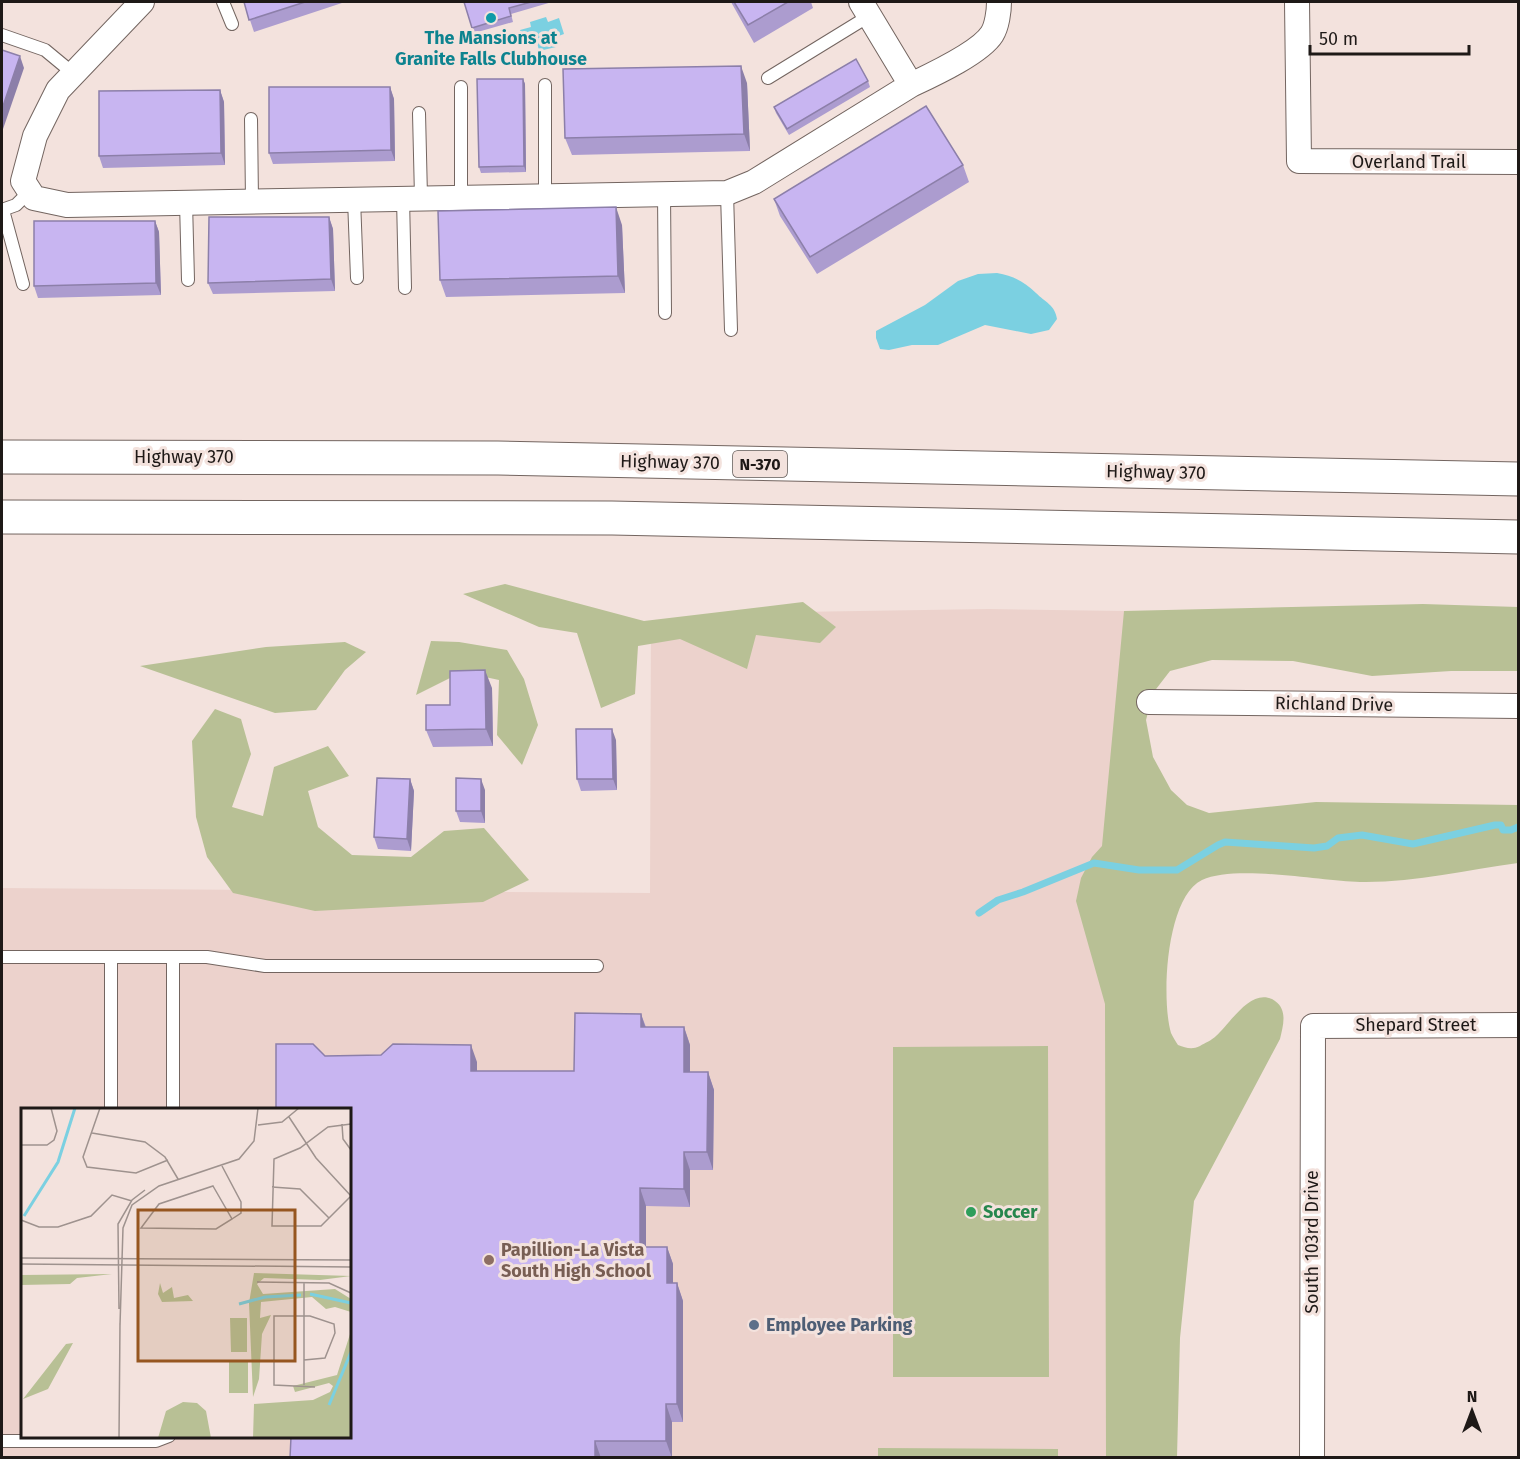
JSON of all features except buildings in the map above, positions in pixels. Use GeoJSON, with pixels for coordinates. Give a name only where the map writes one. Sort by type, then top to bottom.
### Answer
{"type":"FeatureCollection","features":[{"type":"Feature","properties":{"kind":"highway","name":"Highway 370"},"geometry":{"type":"LineString","coordinates":[[2,457],[498,458],[1518,479]]}},
{"type":"Feature","properties":{"kind":"highway"},"geometry":{"type":"LineString","coordinates":[[2,517],[624,518],[1518,537]]}},
{"type":"Feature","properties":{"kind":"street"},"geometry":{"type":"LineString","coordinates":[[142,2],[58,90],[35,136],[23,181],[34,198],[67,205],[727,192],[754,182],[911,86],[980,47],[993,34],[999,2]]}},
{"type":"Feature","properties":{"kind":"street","name":"Overland Trail"},"geometry":{"type":"LineString","coordinates":[[1297,2],[1299,161],[1518,162]]}},
{"type":"Feature","properties":{"kind":"street"},"geometry":{"type":"LineString","coordinates":[[865,9],[911,86]]}},
{"type":"Feature","properties":{"kind":"street","name":"Richland Drive"},"geometry":{"type":"LineString","coordinates":[[1149,702],[1518,706]]}},
{"type":"Feature","properties":{"kind":"street","name":"Shepard Street"},"geometry":{"type":"LineString","coordinates":[[1313,1026],[1518,1025]]}},
{"type":"Feature","properties":{"kind":"street","name":"South 103rd Drive"},"geometry":{"type":"LineString","coordinates":[[1312,1458],[1313,1026]]}},
{"type":"Feature","properties":{"kind":"lane"},"geometry":{"type":"LineString","coordinates":[[223,2],[232,24]]}},
{"type":"Feature","properties":{"kind":"lane"},"geometry":{"type":"LineString","coordinates":[[768,78],[865,9]]}},
{"type":"Feature","properties":{"kind":"lane"},"geometry":{"type":"LineString","coordinates":[[2,35],[45,50],[74,74]]}},
{"type":"Feature","properties":{"kind":"lane"},"geometry":{"type":"LineString","coordinates":[[545,85],[545,195]]}},
{"type":"Feature","properties":{"kind":"lane"},"geometry":{"type":"LineString","coordinates":[[461,87],[461,196]]}},
{"type":"Feature","properties":{"kind":"lane"},"geometry":{"type":"LineString","coordinates":[[405,288],[419,113]]}},
{"type":"Feature","properties":{"kind":"lane"},"geometry":{"type":"LineString","coordinates":[[251,119],[252,201]]}},
{"type":"Feature","properties":{"kind":"lane"},"geometry":{"type":"LineString","coordinates":[[23,284],[2,210],[16,205],[30,191]]}},
{"type":"Feature","properties":{"kind":"lane"},"geometry":{"type":"LineString","coordinates":[[727,192],[731,330]]}},
{"type":"Feature","properties":{"kind":"lane"},"geometry":{"type":"LineString","coordinates":[[664,193],[665,313]]}},
{"type":"Feature","properties":{"kind":"lane"},"geometry":{"type":"LineString","coordinates":[[354,199],[357,278]]}},
{"type":"Feature","properties":{"kind":"lane"},"geometry":{"type":"LineString","coordinates":[[186,202],[188,280]]}},
{"type":"Feature","properties":{"kind":"lane"},"geometry":{"type":"LineString","coordinates":[[2,957],[207,957],[265,966],[597,966]]}},
{"type":"Feature","properties":{"kind":"lane"},"geometry":{"type":"LineString","coordinates":[[111,957],[111,1108]]}},
{"type":"Feature","properties":{"kind":"lane"},"geometry":{"type":"LineString","coordinates":[[173,957],[173,1108]]}},
{"type":"Feature","properties":{"kind":"lane"},"geometry":{"type":"LineString","coordinates":[[2,1441],[108,1439],[156,1442],[166,1438]]}},
{"type":"Feature","properties":{"kind":"shaded area"},"geometry":{"type":"Polygon","coordinates":[[[989,609],[1124,611],[1124,1457],[2,1458],[2,888],[650,893],[651,623],[795,612],[989,609]]]}},
{"type":"Feature","properties":{"kind":"green space"},"geometry":{"type":"Polygon","coordinates":[[[505,584],[644,621],[803,602],[836,627],[820,643],[756,635],[747,669],[680,639],[638,646],[635,694],[601,708],[577,633],[539,627],[463,594],[505,584]]]}},
{"type":"Feature","properties":{"kind":"green space"},"geometry":{"type":"Polygon","coordinates":[[[1423,604],[1518,607],[1518,671],[1451,671],[1372,676],[1293,661],[1212,660],[1170,671],[1153,693],[1146,720],[1153,757],[1171,790],[1187,805],[1209,813],[1316,802],[1518,805],[1518,863],[1380,882],[1235,873],[1202,880],[1190,890],[1181,906],[1174,927],[1167,974],[1168,1017],[1171,1033],[1178,1045],[1186,1048],[1200,1046],[1222,1030],[1242,1008],[1258,998],[1266,997],[1279,1005],[1282,1009],[1283,1024],[1280,1039],[1194,1201],[1180,1338],[1177,1457],[1106,1457],[1105,1004],[1076,901],[1081,878],[1092,857],[1102,846],[1124,611],[1423,604]]]}},
{"type":"Feature","properties":{"kind":"green space"},"geometry":{"type":"Polygon","coordinates":[[[431,641],[459,642],[507,650],[524,679],[538,725],[522,765],[497,735],[499,680],[462,672],[416,695],[431,641]]]}},
{"type":"Feature","properties":{"kind":"green space"},"geometry":{"type":"Polygon","coordinates":[[[345,642],[366,652],[345,670],[316,710],[275,713],[140,666],[266,647],[345,642]]]}},
{"type":"Feature","properties":{"kind":"green space"},"geometry":{"type":"Polygon","coordinates":[[[215,709],[241,719],[251,754],[232,807],[263,816],[274,767],[328,746],[349,776],[308,791],[318,827],[352,855],[411,857],[444,831],[484,828],[529,880],[483,902],[315,911],[233,893],[207,857],[196,817],[192,741],[215,709]]]}},
{"type":"Feature","properties":{"kind":"green space","name":"Soccer"},"geometry":{"type":"Polygon","coordinates":[[[1048,1046],[1049,1377],[893,1377],[893,1047],[1048,1046]]]}},
{"type":"Feature","properties":{"kind":"green space"},"geometry":{"type":"Polygon","coordinates":[[[878,1448],[1058,1449],[1058,1457],[878,1457],[878,1448]]]}},
{"type":"Feature","properties":{"kind":"water"},"geometry":{"type":"Polygon","coordinates":[[[546,17],[548,22],[559,18],[564,34],[553,38],[556,47],[539,51],[537,42],[526,46],[520,30],[531,27],[530,22],[546,17]]]}},
{"type":"Feature","properties":{"kind":"water"},"geometry":{"type":"Polygon","coordinates":[[[997,273],[1023,283],[1052,307],[1057,319],[1049,330],[1031,334],[985,325],[938,345],[880,349],[876,331],[925,305],[958,281],[978,274],[997,273]]]}},
{"type":"Feature","properties":{"kind":"waterway"},"geometry":{"type":"LineString","coordinates":[[979,913],[998,900],[1094,863],[1139,870],[1177,870],[1225,842],[1314,848],[1327,846],[1338,838],[1362,835],[1413,844],[1495,825],[1501,825],[1503,830],[1518,827]]}},
{"type":"Feature","properties":{"kind":"place","name":"The Mansions at Granite Falls Clubhouse"},"geometry":{"type":"Point","coordinates":[491,18]}},
{"type":"Feature","properties":{"kind":"place","name":"Soccer"},"geometry":{"type":"Point","coordinates":[971,1212]}},
{"type":"Feature","properties":{"kind":"place","name":"Papillion-La Vista South High School"},"geometry":{"type":"Point","coordinates":[489,1260]}},
{"type":"Feature","properties":{"kind":"place","name":"Employee Parking"},"geometry":{"type":"Point","coordinates":[754,1325]}}]}
